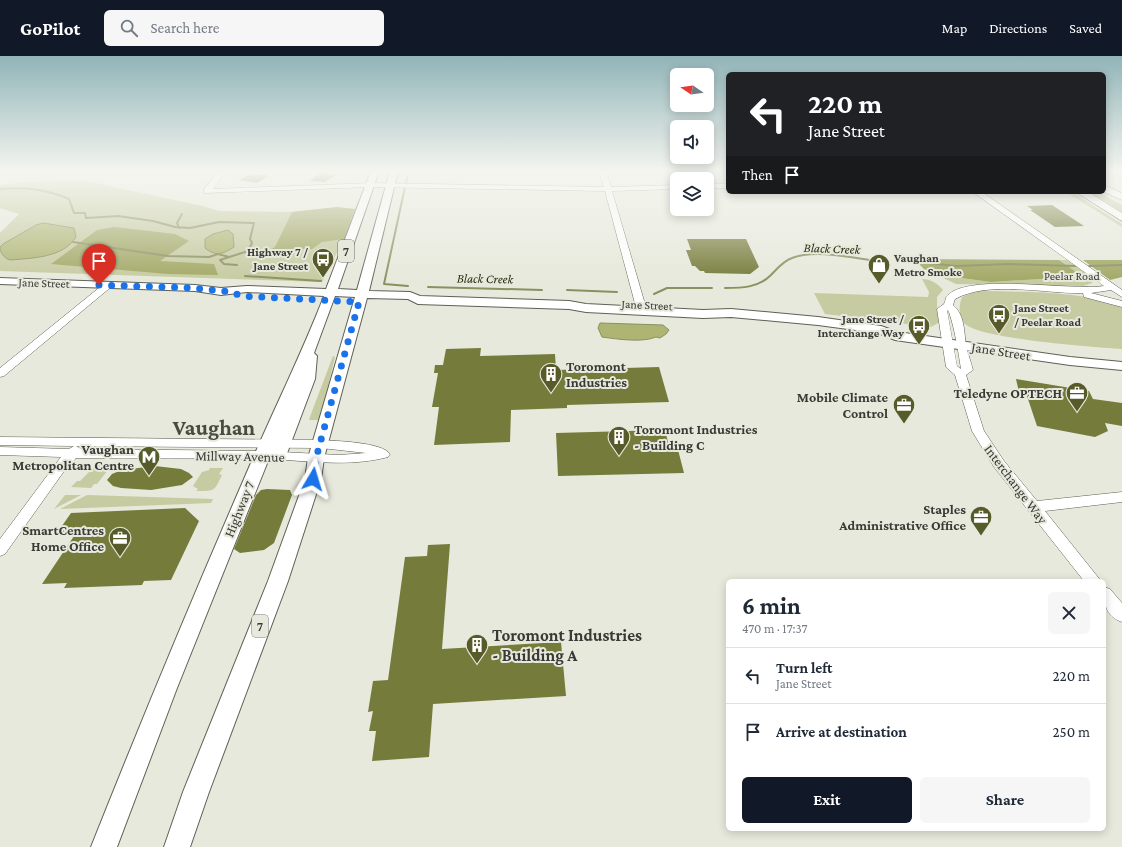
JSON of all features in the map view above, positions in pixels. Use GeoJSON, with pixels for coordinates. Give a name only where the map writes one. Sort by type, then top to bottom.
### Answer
{"type":"FeatureCollection","features":[{"type":"Feature","properties":{"kind":"highway"},"geometry":{"type":"LineString","coordinates":[[1106,208],[1122,218]]}},
{"type":"Feature","properties":{"kind":"main road","name":"7"},"geometry":{"type":"LineString","coordinates":[[329,297],[362,208]]}},
{"type":"Feature","properties":{"kind":"main road","name":"7"},"geometry":{"type":"LineString","coordinates":[[177,847],[196,792],[278,581],[313,479],[318,451],[384,208]]}},
{"type":"Feature","properties":{"kind":"main road","name":"Jane Street"},"geometry":{"type":"LineString","coordinates":[[0,281],[189,294],[208,291],[234,292],[241,296],[360,298],[407,303],[418,300],[569,305],[586,308],[641,308],[703,314],[724,312],[818,321],[881,330],[895,336],[1122,356]]}},
{"type":"Feature","properties":{"kind":"main road","name":"Jane Street"},"geometry":{"type":"LineString","coordinates":[[0,287],[104,288]]}},
{"type":"Feature","properties":{"kind":"main road","name":"Highway 7"},"geometry":{"type":"LineString","coordinates":[[104,847],[166,688],[272,450],[308,379],[311,345],[329,297]]}},
{"type":"Feature","properties":{"kind":"main road","name":"Jane Street"},"geometry":{"type":"LineString","coordinates":[[954,340],[1070,361],[1122,366]]}},
{"type":"Feature","properties":{"kind":"street"},"geometry":{"type":"LineString","coordinates":[[615,208],[641,308]]}},
{"type":"Feature","properties":{"kind":"street","name":"Peelar Road"},"geometry":{"type":"LineString","coordinates":[[1000,208],[1113,287]]}},
{"type":"Feature","properties":{"kind":"street"},"geometry":{"type":"LineString","coordinates":[[1113,287],[1122,294]]}},
{"type":"Feature","properties":{"kind":"street","name":"Peelar Road"},"geometry":{"type":"LineString","coordinates":[[954,340],[954,311],[948,306],[947,302],[951,295],[972,288],[1064,290],[1100,289],[1113,287]]}},
{"type":"Feature","properties":{"kind":"street"},"geometry":{"type":"LineString","coordinates":[[0,374],[104,288]]}},
{"type":"Feature","properties":{"kind":"street"},"geometry":{"type":"LineString","coordinates":[[1064,290],[1122,304]]}},
{"type":"Feature","properties":{"kind":"street","name":"Interchange Way"},"geometry":{"type":"LineString","coordinates":[[954,340],[967,370],[960,374],[978,431],[999,464],[1032,507],[1092,579]]}},
{"type":"Feature","properties":{"kind":"street","name":"Millway Avenue"},"geometry":{"type":"LineString","coordinates":[[0,441],[75,449]]}},
{"type":"Feature","properties":{"kind":"street"},"geometry":{"type":"LineString","coordinates":[[0,550],[57,470],[75,449]]}},
{"type":"Feature","properties":{"kind":"street","name":"Millway Avenue"},"geometry":{"type":"LineString","coordinates":[[0,451],[75,449],[318,451]]}},
{"type":"Feature","properties":{"kind":"street"},"geometry":{"type":"LineString","coordinates":[[1032,507],[1122,497]]}},
{"type":"Feature","properties":{"kind":"street"},"geometry":{"type":"LineString","coordinates":[[1106,596],[1122,616]]}},
{"type":"Feature","properties":{"kind":"shaded area"},"geometry":{"type":"Polygon","coordinates":[[[0,208],[209,208],[219,211],[292,212],[329,208],[355,209],[344,239],[322,282],[0,271],[0,233],[19,214],[0,208]]]}},
{"type":"Feature","properties":{"kind":"shaded area"},"geometry":{"type":"Polygon","coordinates":[[[329,208],[355,209],[344,239],[322,242],[312,249],[271,249],[275,247],[292,212],[329,208]]]}},
{"type":"Feature","properties":{"kind":"shaded area"},"geometry":{"type":"Polygon","coordinates":[[[1091,208],[1097,208],[1122,224],[1122,227],[1091,208]]]}},
{"type":"Feature","properties":{"kind":"shaded area"},"geometry":{"type":"Polygon","coordinates":[[[1115,208],[1122,208],[1122,212],[1115,208]]]}},
{"type":"Feature","properties":{"kind":"shaded area"},"geometry":{"type":"Polygon","coordinates":[[[43,223],[74,228],[76,237],[63,249],[46,256],[10,260],[3,255],[0,247],[3,244],[36,225],[43,223]]]}},
{"type":"Feature","properties":{"kind":"shaded area"},"geometry":{"type":"Polygon","coordinates":[[[114,227],[175,234],[189,241],[160,261],[214,264],[218,275],[168,274],[51,264],[97,230],[114,227]]]}},
{"type":"Feature","properties":{"kind":"shaded area"},"geometry":{"type":"Polygon","coordinates":[[[228,230],[233,234],[234,247],[220,254],[213,253],[205,248],[205,239],[213,234],[228,230]]]}},
{"type":"Feature","properties":{"kind":"shaded area"},"geometry":{"type":"Polygon","coordinates":[[[914,259],[1059,260],[1076,272],[1057,278],[991,282],[939,275],[924,269],[914,259]]]}},
{"type":"Feature","properties":{"kind":"shaded area"},"geometry":{"type":"Polygon","coordinates":[[[1059,260],[1071,260],[1093,277],[1092,283],[1083,286],[956,284],[924,269],[939,275],[991,282],[1057,278],[1075,272],[1059,260]]]}},
{"type":"Feature","properties":{"kind":"shaded area"},"geometry":{"type":"Polygon","coordinates":[[[1083,260],[1122,260],[1122,277],[1110,280],[1083,260]]]}},
{"type":"Feature","properties":{"kind":"shaded area"},"geometry":{"type":"Polygon","coordinates":[[[922,279],[934,282],[943,290],[937,297],[937,306],[941,323],[931,327],[825,314],[814,293],[928,297],[929,292],[922,279]]]}},
{"type":"Feature","properties":{"kind":"shaded area"},"geometry":{"type":"Polygon","coordinates":[[[982,291],[1053,293],[1088,297],[1122,306],[1122,349],[1013,338],[974,329],[962,320],[960,303],[962,297],[970,293],[982,291]]]}},
{"type":"Feature","properties":{"kind":"shaded area"},"geometry":{"type":"Polygon","coordinates":[[[600,323],[663,325],[669,330],[660,338],[656,337],[644,340],[602,337],[598,328],[600,323]]]}},
{"type":"Feature","properties":{"kind":"shaded area"},"geometry":{"type":"Polygon","coordinates":[[[333,356],[335,357],[320,420],[309,420],[311,414],[333,356]]]}},
{"type":"Feature","properties":{"kind":"shaded area"},"geometry":{"type":"Polygon","coordinates":[[[96,465],[105,465],[103,468],[108,470],[97,484],[94,484],[91,488],[71,487],[77,481],[80,481],[96,465]]]}},
{"type":"Feature","properties":{"kind":"shaded area"},"geometry":{"type":"Polygon","coordinates":[[[210,468],[223,468],[219,474],[222,475],[216,487],[207,491],[196,491],[198,489],[193,486],[202,472],[209,470],[210,468]]]}},
{"type":"Feature","properties":{"kind":"shaded area"},"geometry":{"type":"Polygon","coordinates":[[[65,495],[81,495],[54,509],[65,495]]]}},
{"type":"Feature","properties":{"kind":"shaded area"},"geometry":{"type":"Polygon","coordinates":[[[87,495],[213,499],[211,503],[60,509],[87,495]]]}},
{"type":"Feature","properties":{"kind":"building"},"geometry":{"type":"Polygon","coordinates":[[[1030,208],[1056,208],[1084,226],[1055,227],[1030,210],[1033,210],[1030,208]]]}},
{"type":"Feature","properties":{"kind":"building"},"geometry":{"type":"Polygon","coordinates":[[[687,239],[746,239],[759,267],[750,274],[705,273],[704,271],[700,271],[695,266],[692,266],[686,250],[691,250],[687,239]]]}},
{"type":"Feature","properties":{"kind":"building","name":"Toromont Industries"},"geometry":{"type":"Polygon","coordinates":[[[481,348],[480,356],[555,354],[556,370],[659,367],[669,402],[567,405],[567,408],[511,410],[510,442],[434,445],[439,407],[432,407],[438,373],[434,373],[435,365],[443,365],[446,349],[481,348]]]}},
{"type":"Feature","properties":{"kind":"building","name":"Teledyne OPTECH"},"geometry":{"type":"Polygon","coordinates":[[[1016,379],[1089,391],[1093,399],[1122,403],[1122,426],[1105,423],[1108,431],[1095,437],[1037,426],[1026,393],[1019,392],[1016,379]]]}},
{"type":"Feature","properties":{"kind":"building","name":"Toromont Industries - Building C"},"geometry":{"type":"Polygon","coordinates":[[[665,430],[668,442],[676,442],[684,473],[558,476],[556,433],[665,430]]]}},
{"type":"Feature","properties":{"kind":"building","name":"Vaughan Metropolitan Centre"},"geometry":{"type":"Polygon","coordinates":[[[155,466],[181,469],[193,477],[182,485],[151,490],[121,488],[113,486],[107,480],[112,474],[122,470],[155,466]]]}},
{"type":"Feature","properties":{"kind":"building"},"geometry":{"type":"Polygon","coordinates":[[[261,490],[290,490],[292,495],[274,543],[264,550],[240,553],[234,549],[256,495],[261,490]]]}},
{"type":"Feature","properties":{"kind":"building","name":"SmartCentres Home Office"},"geometry":{"type":"Polygon","coordinates":[[[185,508],[199,521],[171,580],[144,581],[142,585],[64,588],[67,583],[42,584],[74,536],[55,536],[71,513],[185,508]]]}},
{"type":"Feature","properties":{"kind":"building","name":"Toromont Industries - Building A"},"geometry":{"type":"Polygon","coordinates":[[[450,544],[442,649],[561,642],[566,696],[433,704],[429,757],[372,761],[376,731],[369,731],[373,711],[368,712],[373,681],[388,680],[405,557],[427,556],[428,545],[450,544]]]}},
{"type":"Feature","properties":{"kind":"waterway","name":"Black Creek"},"geometry":{"type":"LineString","coordinates":[[72,208],[74,213],[85,213],[86,218],[118,216],[153,221],[179,227]]}},
{"type":"Feature","properties":{"kind":"waterway"},"geometry":{"type":"LineString","coordinates":[[400,208],[384,284],[408,286]]}},
{"type":"Feature","properties":{"kind":"waterway"},"geometry":{"type":"LineString","coordinates":[[179,227],[177,223],[182,214]]}},
{"type":"Feature","properties":{"kind":"waterway","name":"Black Creek"},"geometry":{"type":"LineString","coordinates":[[179,227],[190,228],[219,222],[254,223],[250,239],[252,243],[248,251],[220,260],[224,264],[237,265]]}},
{"type":"Feature","properties":{"kind":"waterway"},"geometry":{"type":"LineString","coordinates":[[73,242],[168,256],[209,257],[218,254],[229,257]]}},
{"type":"Feature","properties":{"kind":"waterway","name":"Black Creek"},"geometry":{"type":"LineString","coordinates":[[725,288],[743,287],[761,283],[780,265],[801,255],[823,254],[877,261]]}},
{"type":"Feature","properties":{"kind":"waterway","name":"Black Creek"},"geometry":{"type":"LineString","coordinates":[[918,262],[956,266],[1009,264],[1076,266]]}},
{"type":"Feature","properties":{"kind":"waterway","name":"Black Creek"},"geometry":{"type":"LineString","coordinates":[[1089,266],[1122,265]]}},
{"type":"Feature","properties":{"kind":"waterway","name":"Black Creek"},"geometry":{"type":"LineString","coordinates":[[245,276],[321,281]]}},
{"type":"Feature","properties":{"kind":"waterway","name":"Black Creek"},"geometry":{"type":"LineString","coordinates":[[428,287],[542,290]]}},
{"type":"Feature","properties":{"kind":"waterway","name":"Black Creek"},"geometry":{"type":"LineString","coordinates":[[654,294],[667,288],[712,288]]}},
{"type":"Feature","properties":{"kind":"waterway","name":"Black Creek"},"geometry":{"type":"LineString","coordinates":[[567,290],[617,292]]}},
{"type":"Feature","properties":{"kind":"place","name":"Highway 7 / Jane Street"},"geometry":{"type":"Point","coordinates":[323,278]}},
{"type":"Feature","properties":{"kind":"place","name":"Vaughan Metro Smoke"},"geometry":{"type":"Point","coordinates":[879,284]}},
{"type":"Feature","properties":{"kind":"place","name":"Jane Street / Peelar Road"},"geometry":{"type":"Point","coordinates":[999,334]}},
{"type":"Feature","properties":{"kind":"place","name":"Jane Street / Interchange Way"},"geometry":{"type":"Point","coordinates":[919,346]}},
{"type":"Feature","properties":{"kind":"place","name":"Toromont Industries"},"geometry":{"type":"Point","coordinates":[551,394]}},
{"type":"Feature","properties":{"kind":"place","name":"Teledyne OPTECH"},"geometry":{"type":"Point","coordinates":[1077,412]}},
{"type":"Feature","properties":{"kind":"place","name":"Mobile Climate Control"},"geometry":{"type":"Point","coordinates":[904,424]}},
{"type":"Feature","properties":{"kind":"place","name":"Toromont Industries - Building C"},"geometry":{"type":"Point","coordinates":[619,456]}},
{"type":"Feature","properties":{"kind":"place","name":"Vaughan Metropolitan Centre"},"geometry":{"type":"Point","coordinates":[149,476]}},
{"type":"Feature","properties":{"kind":"place","name":"Staples Administrative Office"},"geometry":{"type":"Point","coordinates":[981,536]}},
{"type":"Feature","properties":{"kind":"place","name":"SmartCentres Home Office"},"geometry":{"type":"Point","coordinates":[120,558]}},
{"type":"Feature","properties":{"kind":"place","name":"Toromont Industries - Building A"},"geometry":{"type":"Point","coordinates":[477,664]}},
{"type":"Feature","properties":{"kind":"district","name":"Vaughan"},"geometry":{"type":"Point","coordinates":[214,427]}},
{"type":"Feature","properties":{"kind":"route"},"geometry":{"type":"LineString","coordinates":[[99,285],[195,288],[208,291],[234,292],[241,296],[359,302],[316,458],[313,479]]}}]}
